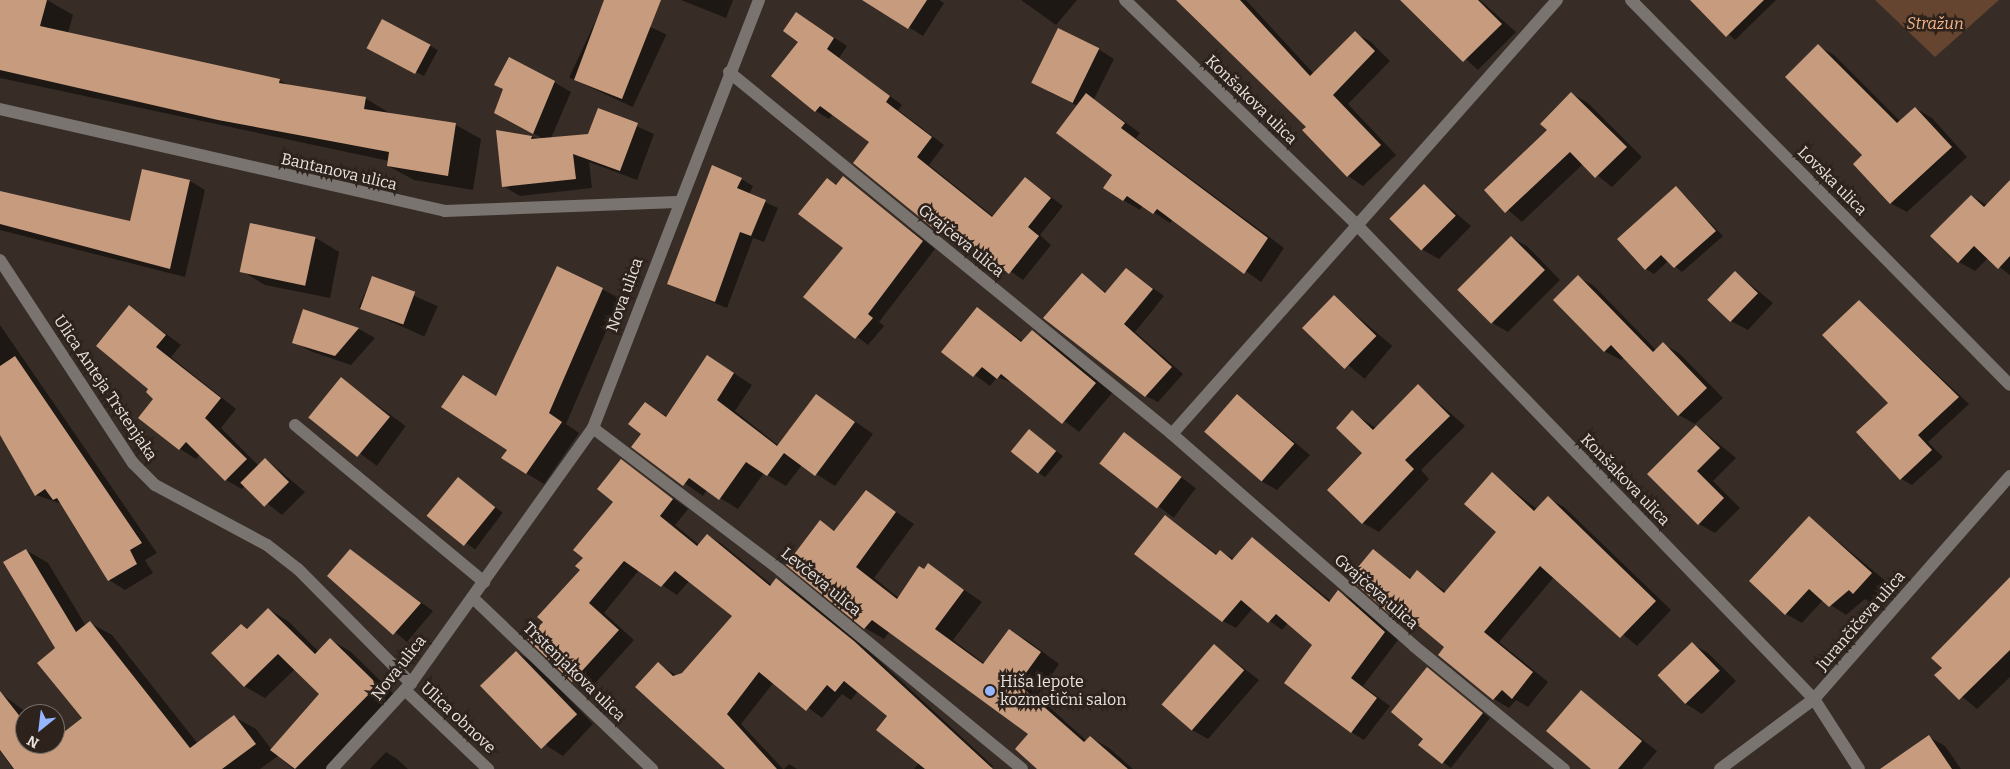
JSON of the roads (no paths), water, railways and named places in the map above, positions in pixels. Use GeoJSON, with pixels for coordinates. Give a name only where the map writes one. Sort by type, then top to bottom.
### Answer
{"type":"FeatureCollection","features":[{"type":"Feature","properties":{"kind":"street","name":"Nova ulica"},"geometry":{"type":"LineString","coordinates":[[332,769],[408,687],[593,428],[677,202],[759,0]]}},
{"type":"Feature","properties":{"kind":"street","name":"Konšakova ulica"},"geometry":{"type":"LineString","coordinates":[[1126,0],[1355,224],[1814,699],[1859,769]]}},
{"type":"Feature","properties":{"kind":"street"},"geometry":{"type":"LineString","coordinates":[[1172,434],[1355,224],[1557,0]]}},
{"type":"Feature","properties":{"kind":"street","name":"Lovska ulica"},"geometry":{"type":"LineString","coordinates":[[1631,0],[2010,385]]}},
{"type":"Feature","properties":{"kind":"street","name":"Gvajčeva ulica"},"geometry":{"type":"LineString","coordinates":[[729,72],[1172,434],[1414,646],[1564,769]]}},
{"type":"Feature","properties":{"kind":"street","name":"Bantanova ulica"},"geometry":{"type":"LineString","coordinates":[[0,109],[445,211],[677,202]]}},
{"type":"Feature","properties":{"kind":"street","name":"Ulica Anteja Trstenjaka"},"geometry":{"type":"LineString","coordinates":[[0,260],[133,463],[155,485],[268,545],[298,569],[408,687]]}},
{"type":"Feature","properties":{"kind":"street"},"geometry":{"type":"LineString","coordinates":[[295,425],[484,582]]}},
{"type":"Feature","properties":{"kind":"street","name":"Levčeva ulica"},"geometry":{"type":"LineString","coordinates":[[593,428],[780,570],[1022,769]]}},
{"type":"Feature","properties":{"kind":"street","name":"Jurančičeva ulica"},"geometry":{"type":"LineString","coordinates":[[1720,769],[1814,699],[2010,476]]}},
{"type":"Feature","properties":{"kind":"street","name":"Trstenjakova ulica"},"geometry":{"type":"LineString","coordinates":[[472,598],[652,769]]}},
{"type":"Feature","properties":{"kind":"street","name":"Ulica obnove"},"geometry":{"type":"LineString","coordinates":[[408,687],[488,769]]}},
{"type":"Feature","properties":{"kind":"place","name":"Hiša lepote kozmetični salon"},"geometry":{"type":"Point","coordinates":[990,691]}},
{"type":"Feature","properties":{"kind":"park label","name":"Stražun"},"geometry":{"type":"Point","coordinates":[1935,24]}}]}
